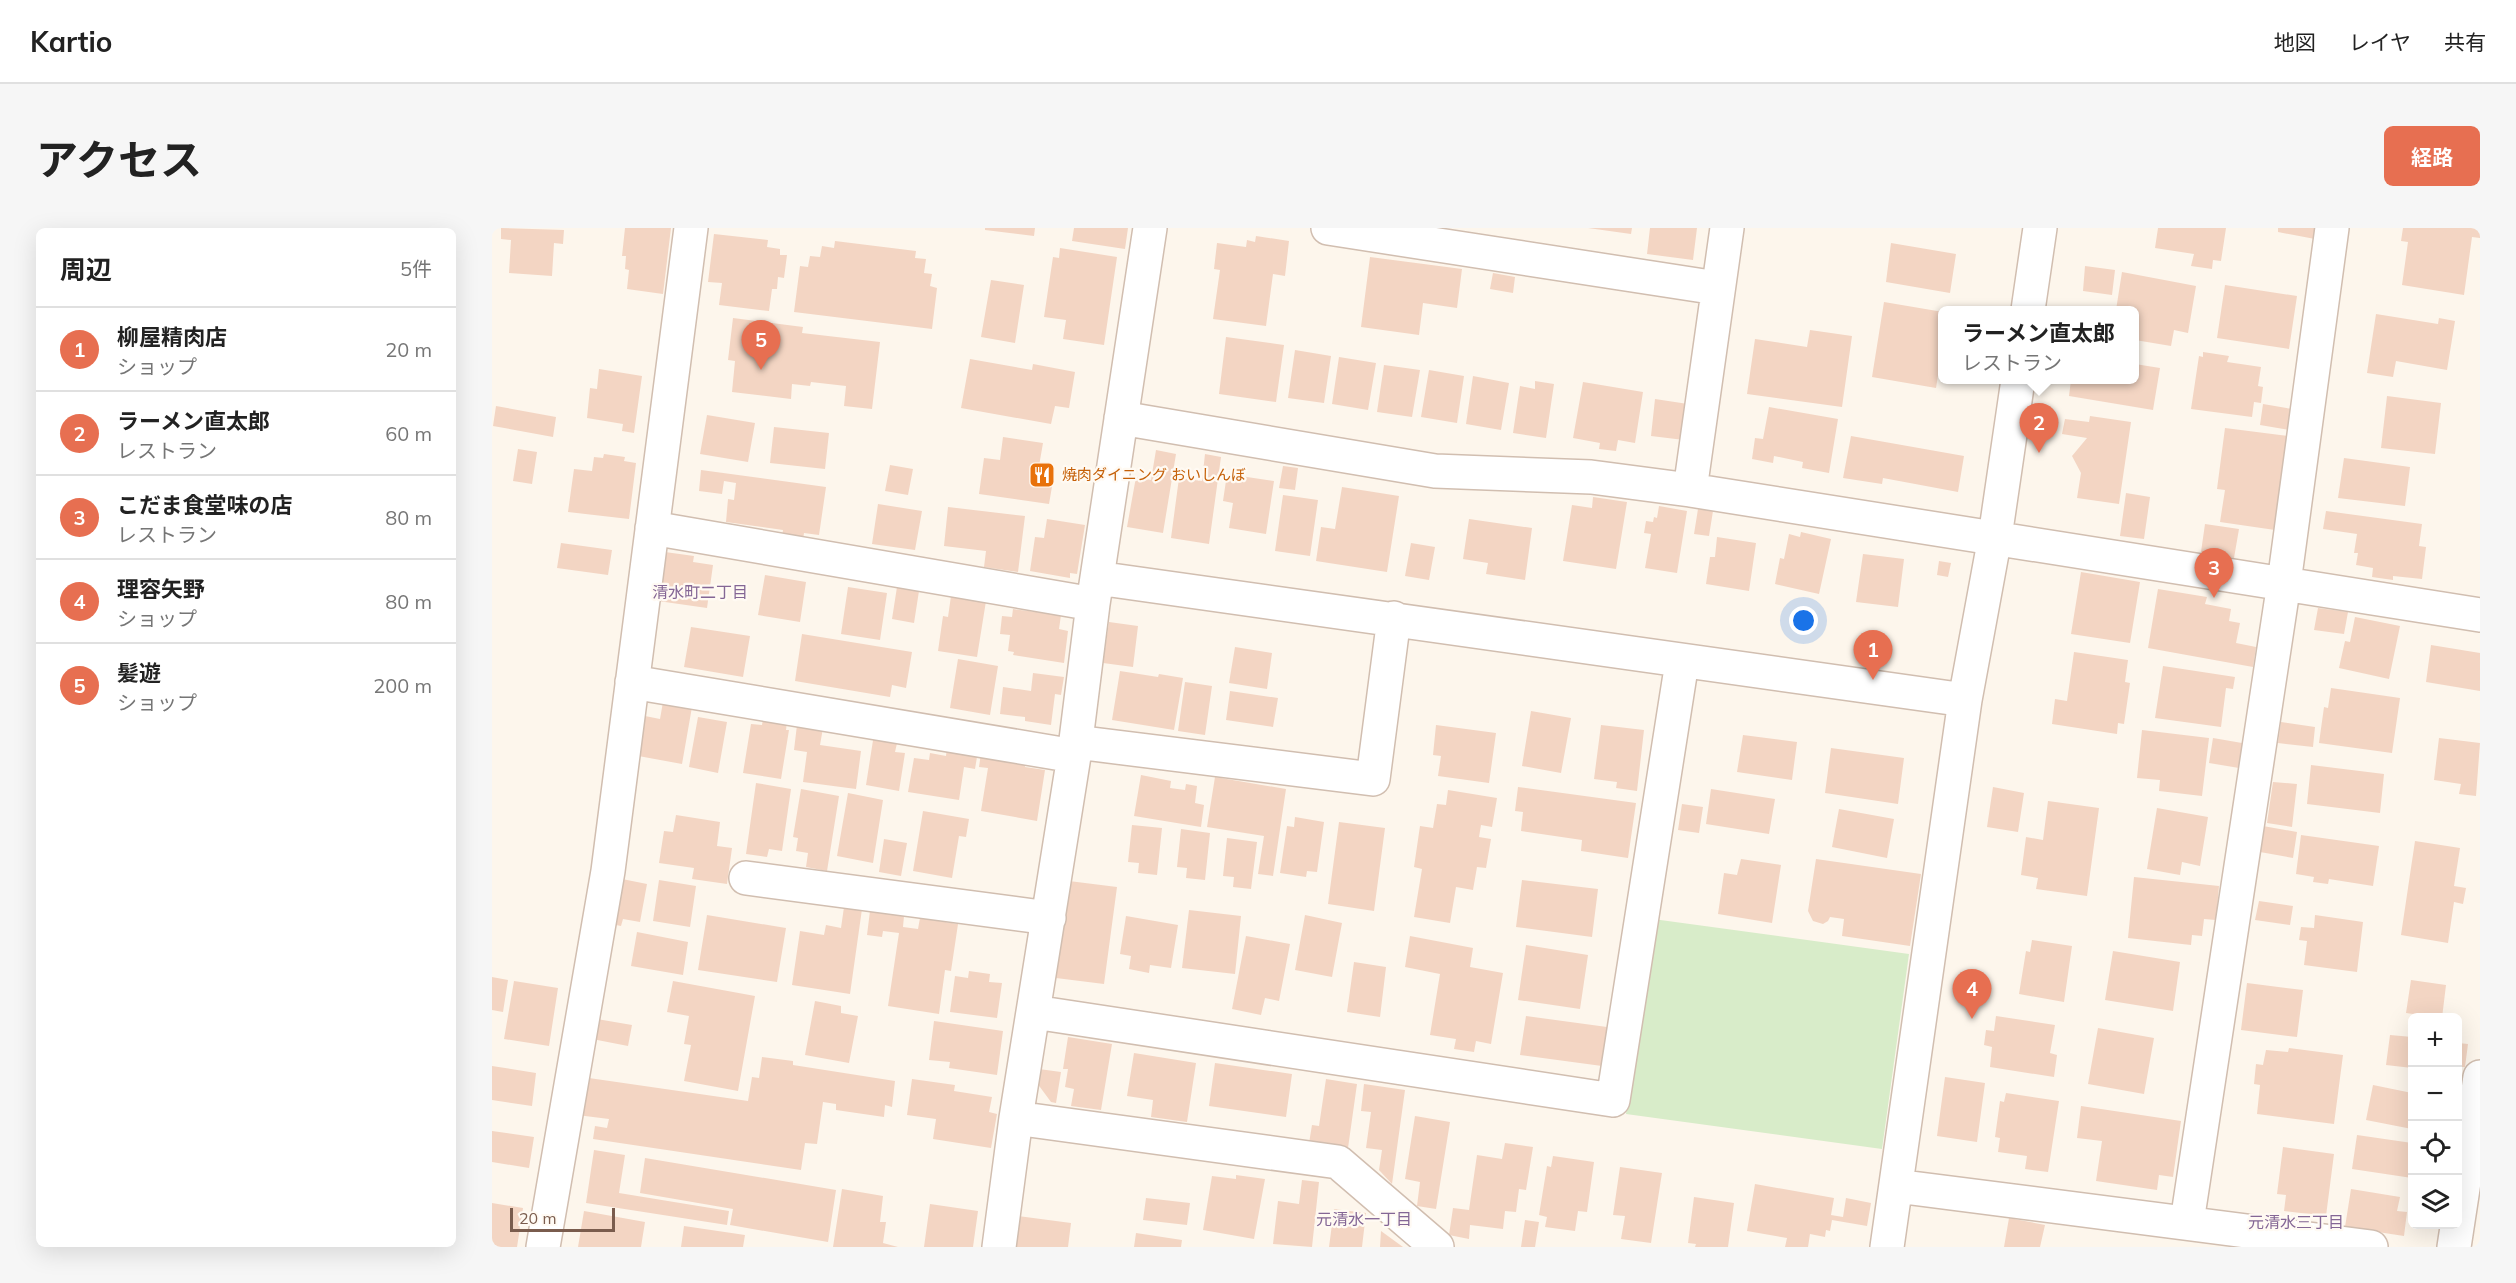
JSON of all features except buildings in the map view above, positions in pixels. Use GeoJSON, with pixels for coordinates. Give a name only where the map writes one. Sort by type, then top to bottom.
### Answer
{"type":"FeatureCollection","features":[{"type":"Feature","properties":{"kind":"street"},"geometry":{"type":"LineString","coordinates":[[543,1247],[608,871],[691,228]]}},
{"type":"Feature","properties":{"kind":"street"},"geometry":{"type":"LineString","coordinates":[[999,1247],[1016,1118],[1075,749],[1095,591],[1149,228]]}},
{"type":"Feature","properties":{"kind":"street"},"geometry":{"type":"LineString","coordinates":[[1328,228],[1717,288]]}},
{"type":"Feature","properties":{"kind":"street"},"geometry":{"type":"LineString","coordinates":[[1690,490],[1727,228]]}},
{"type":"Feature","properties":{"kind":"street"},"geometry":{"type":"LineString","coordinates":[[2029,306],[2040,228]]}},
{"type":"Feature","properties":{"kind":"street"},"geometry":{"type":"LineString","coordinates":[[2187,1222],[2284,583],[2332,228]]}},
{"type":"Feature","properties":{"kind":"street"},"geometry":{"type":"LineString","coordinates":[[1887,1247],[1965,700],[1995,537],[2017,384]]}},
{"type":"Feature","properties":{"kind":"street"},"geometry":{"type":"LineString","coordinates":[[1121,418],[1435,471],[1592,477],[1690,490],[2480,615]]}},
{"type":"Feature","properties":{"kind":"street"},"geometry":{"type":"LineString","coordinates":[[652,528],[1095,591],[1394,618],[1682,662],[1965,700]]}},
{"type":"Feature","properties":{"kind":"street"},"geometry":{"type":"LineString","coordinates":[[632,682],[1075,749],[1373,779],[1394,618]]}},
{"type":"Feature","properties":{"kind":"street"},"geometry":{"type":"LineString","coordinates":[[1034,1012],[1613,1100],[1682,662]]}},
{"type":"Feature","properties":{"kind":"street"},"geometry":{"type":"LineString","coordinates":[[746,878],[1049,918]]}},
{"type":"Feature","properties":{"kind":"street"},"geometry":{"type":"LineString","coordinates":[[2454,1247],[2480,1077]]}},
{"type":"Feature","properties":{"kind":"street"},"geometry":{"type":"LineString","coordinates":[[1016,1118],[1338,1162],[1437,1247]]}},
{"type":"Feature","properties":{"kind":"street"},"geometry":{"type":"LineString","coordinates":[[1896,1186],[2371,1247]]}},
{"type":"Feature","properties":{"kind":"green space"},"geometry":{"type":"Polygon","coordinates":[[[1653,919],[1909,954],[1882,1149],[1626,1114],[1653,919]]]}},
{"type":"Feature","properties":{"kind":"place","name":"髪遊"},"geometry":{"type":"Point","coordinates":[761,370]}},
{"type":"Feature","properties":{"kind":"place","name":"ラーメン直太郎"},"geometry":{"type":"Point","coordinates":[2039,453]}},
{"type":"Feature","properties":{"kind":"place","name":"焼肉ダイニング おいしんぼ"},"geometry":{"type":"Point","coordinates":[1042,475]}},
{"type":"Feature","properties":{"kind":"place","name":"こだま食堂味の店"},"geometry":{"type":"Point","coordinates":[2214,598]}},
{"type":"Feature","properties":{"kind":"place","name":"柳屋精肉店"},"geometry":{"type":"Point","coordinates":[1873,680]}},
{"type":"Feature","properties":{"kind":"place","name":"理容矢野"},"geometry":{"type":"Point","coordinates":[1972,1019]}},
{"type":"Feature","properties":{"kind":"district","name":"清水町二丁目"},"geometry":{"type":"Point","coordinates":[700,592]}},
{"type":"Feature","properties":{"kind":"district","name":"元清水一丁目"},"geometry":{"type":"Point","coordinates":[1364,1219]}},
{"type":"Feature","properties":{"kind":"district","name":"元清水三丁目"},"geometry":{"type":"Point","coordinates":[2296,1222]}}]}
